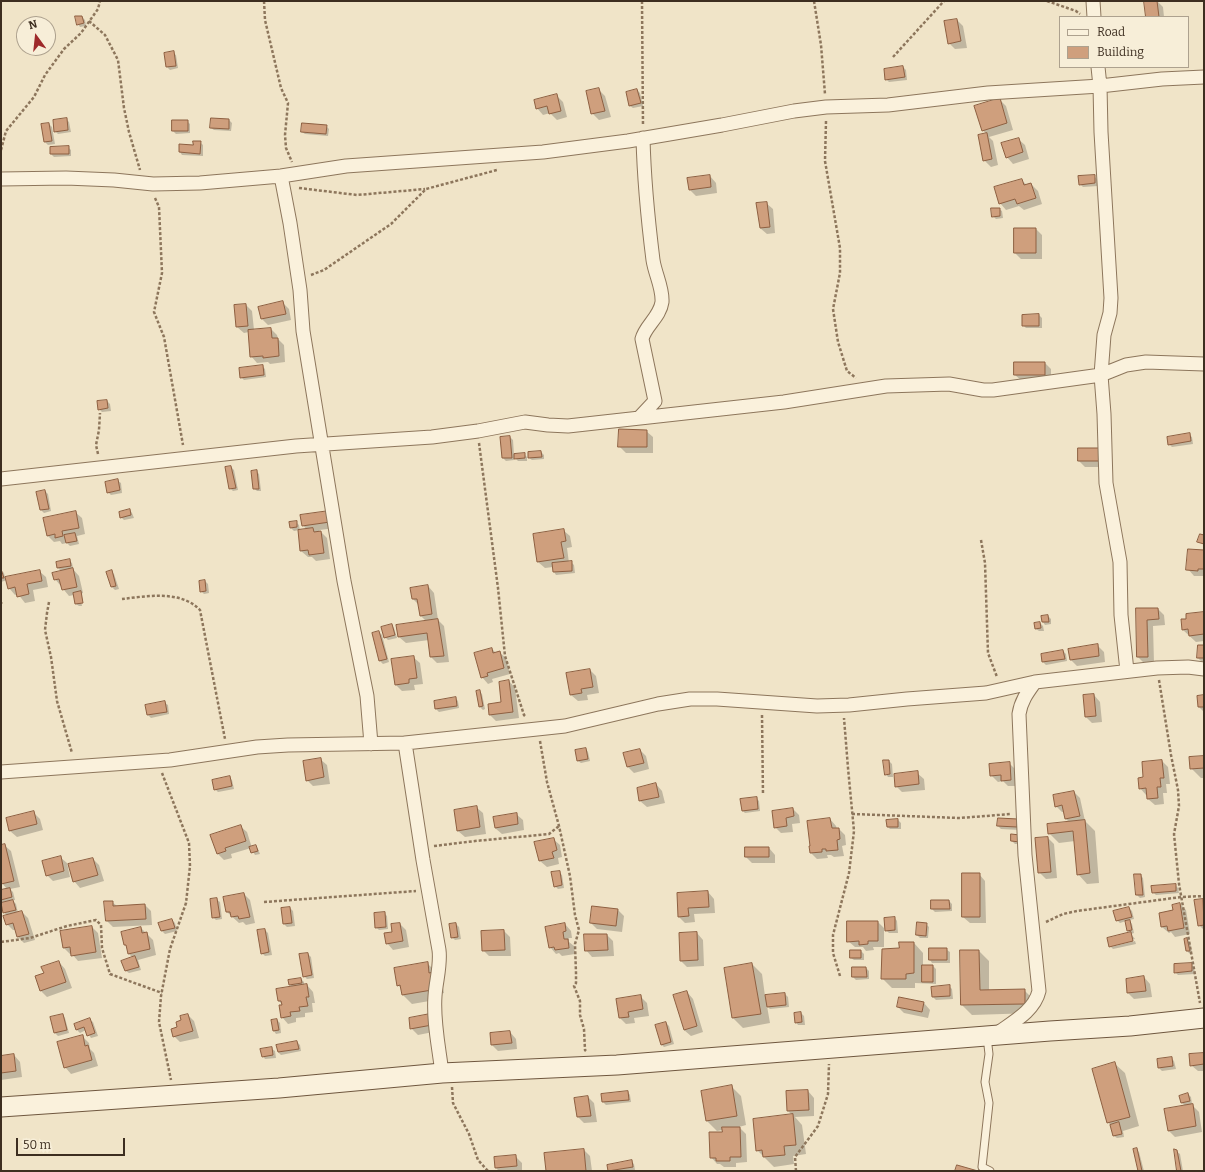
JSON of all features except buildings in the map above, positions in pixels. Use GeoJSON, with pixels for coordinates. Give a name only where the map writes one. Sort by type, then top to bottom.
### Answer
{"type":"FeatureCollection","features":[{"type":"Feature","properties":{"kind":"street"},"geometry":{"type":"LineString","coordinates":[[1093,1],[1094,16]]}},
{"type":"Feature","properties":{"kind":"street"},"geometry":{"type":"LineString","coordinates":[[1098,68],[1111,298],[1110,313],[1104,335],[1101,375],[1104,414],[1106,484],[1120,562],[1121,615],[1127,671]]}},
{"type":"Feature","properties":{"kind":"street"},"geometry":{"type":"LineString","coordinates":[[1,179],[66,178],[114,180],[149,188],[200,183],[286,179],[346,166],[543,152],[642,138],[794,111],[826,107],[888,105],[988,93],[1100,86],[1204,77]]}},
{"type":"Feature","properties":{"kind":"street"},"geometry":{"type":"LineString","coordinates":[[640,417],[655,401],[642,339],[643,334],[655,320],[662,303],[654,262],[646,196],[642,138]]}},
{"type":"Feature","properties":{"kind":"street"},"geometry":{"type":"LineString","coordinates":[[286,179],[290,223],[299,280],[302,331],[344,580],[367,696],[371,744]]}},
{"type":"Feature","properties":{"kind":"street"},"geometry":{"type":"LineString","coordinates":[[1,479],[296,446],[432,437],[478,431],[525,422],[564,426],[784,402],[886,386],[949,384],[983,390],[993,390],[1101,375],[1126,365],[1146,362],[1204,364]]}},
{"type":"Feature","properties":{"kind":"street"},"geometry":{"type":"LineString","coordinates":[[1,772],[158,761],[196,757],[257,747],[405,743],[564,726],[658,704],[690,699],[718,699],[817,706],[844,705],[986,693],[1035,682],[1127,671],[1188,667],[1204,669]]}},
{"type":"Feature","properties":{"kind":"street"},"geometry":{"type":"LineString","coordinates":[[990,1036],[1030,1008],[1040,991],[1025,855],[1019,714],[1020,706],[1025,695],[1035,682]]}},
{"type":"Feature","properties":{"kind":"street"},"geometry":{"type":"LineString","coordinates":[[405,743],[421,847],[438,938],[440,958],[435,996],[435,1009],[447,1073]]}},
{"type":"Feature","properties":{"kind":"street"},"geometry":{"type":"LineString","coordinates":[[1,1107],[175,1096],[447,1073],[618,1065],[1130,1026],[1203,1019]]}},
{"type":"Feature","properties":{"kind":"lane"},"geometry":{"type":"LineString","coordinates":[[990,1036],[985,1082],[989,1103],[982,1167],[990,1171]]}},
{"type":"Feature","properties":{"kind":"path"},"geometry":{"type":"LineString","coordinates":[[1,150],[6,131],[34,97],[45,75],[64,49],[81,33],[98,9],[100,1]]}},
{"type":"Feature","properties":{"kind":"path"},"geometry":{"type":"LineString","coordinates":[[264,1],[265,20],[281,88],[288,103],[285,135],[286,148],[291,158],[286,179],[320,190],[357,195],[426,189],[502,168]]}},
{"type":"Feature","properties":{"kind":"path"},"geometry":{"type":"LineString","coordinates":[[642,1],[642,138]]}},
{"type":"Feature","properties":{"kind":"path"},"geometry":{"type":"LineString","coordinates":[[814,1],[821,45],[826,107],[825,161],[840,248],[840,273],[832,309],[838,342],[847,371],[856,377],[855,391]]}},
{"type":"Feature","properties":{"kind":"path"},"geometry":{"type":"LineString","coordinates":[[893,57],[944,1]]}},
{"type":"Feature","properties":{"kind":"path"},"geometry":{"type":"LineString","coordinates":[[1047,1],[1076,11],[1083,16]]}},
{"type":"Feature","properties":{"kind":"path"},"geometry":{"type":"LineString","coordinates":[[89,21],[105,35],[118,60],[124,108],[129,132],[149,188],[160,206],[162,273],[154,312],[164,337],[186,459]]}},
{"type":"Feature","properties":{"kind":"path"},"geometry":{"type":"LineString","coordinates":[[299,280],[324,270],[392,224],[426,189]]}},
{"type":"Feature","properties":{"kind":"path"},"geometry":{"type":"LineString","coordinates":[[95,469],[98,455],[96,445],[100,413]]}},
{"type":"Feature","properties":{"kind":"path"},"geometry":{"type":"LineString","coordinates":[[478,431],[505,656],[524,715],[537,729],[547,782],[570,876],[575,915],[579,930],[575,944],[576,983],[574,986],[580,1001],[580,1015],[584,1029],[585,1050],[591,1053]]}},
{"type":"Feature","properties":{"kind":"path"},"geometry":{"type":"LineString","coordinates":[[982,540],[986,563],[988,653],[997,677],[1012,687]]}},
{"type":"Feature","properties":{"kind":"path"},"geometry":{"type":"LineString","coordinates":[[122,599],[156,595],[177,597],[197,606],[200,610],[227,751]]}},
{"type":"Feature","properties":{"kind":"path"},"geometry":{"type":"LineString","coordinates":[[49,602],[46,613],[45,630],[51,657],[57,701],[76,767]]}},
{"type":"Feature","properties":{"kind":"path"},"geometry":{"type":"LineString","coordinates":[[1157,668],[1178,790],[1179,806],[1174,834],[1181,897],[1203,1019]]}},
{"type":"Feature","properties":{"kind":"path"},"geometry":{"type":"LineString","coordinates":[[762,702],[763,795]]}},
{"type":"Feature","properties":{"kind":"path"},"geometry":{"type":"LineString","coordinates":[[840,976],[834,952],[833,935],[849,873],[854,831],[844,705]]}},
{"type":"Feature","properties":{"kind":"path"},"geometry":{"type":"LineString","coordinates":[[158,761],[189,843],[190,866],[186,903],[170,949],[162,993],[159,1022],[175,1096]]}},
{"type":"Feature","properties":{"kind":"path"},"geometry":{"type":"LineString","coordinates":[[852,814],[960,818],[1023,814]]}},
{"type":"Feature","properties":{"kind":"path"},"geometry":{"type":"LineString","coordinates":[[421,847],[549,834],[559,826]]}},
{"type":"Feature","properties":{"kind":"path"},"geometry":{"type":"LineString","coordinates":[[264,902],[429,890]]}},
{"type":"Feature","properties":{"kind":"path"},"geometry":{"type":"LineString","coordinates":[[1032,929],[1063,914],[1077,911],[1181,897],[1204,896]]}},
{"type":"Feature","properties":{"kind":"path"},"geometry":{"type":"LineString","coordinates":[[1,942],[30,938],[67,926],[96,920],[102,925],[102,948],[110,974],[162,993]]}},
{"type":"Feature","properties":{"kind":"path"},"geometry":{"type":"LineString","coordinates":[[796,1171],[795,1156],[818,1126],[828,1094],[830,1048]]}},
{"type":"Feature","properties":{"kind":"path"},"geometry":{"type":"LineString","coordinates":[[447,1073],[452,1078],[453,1103],[469,1134],[478,1160],[488,1171]]}}]}
